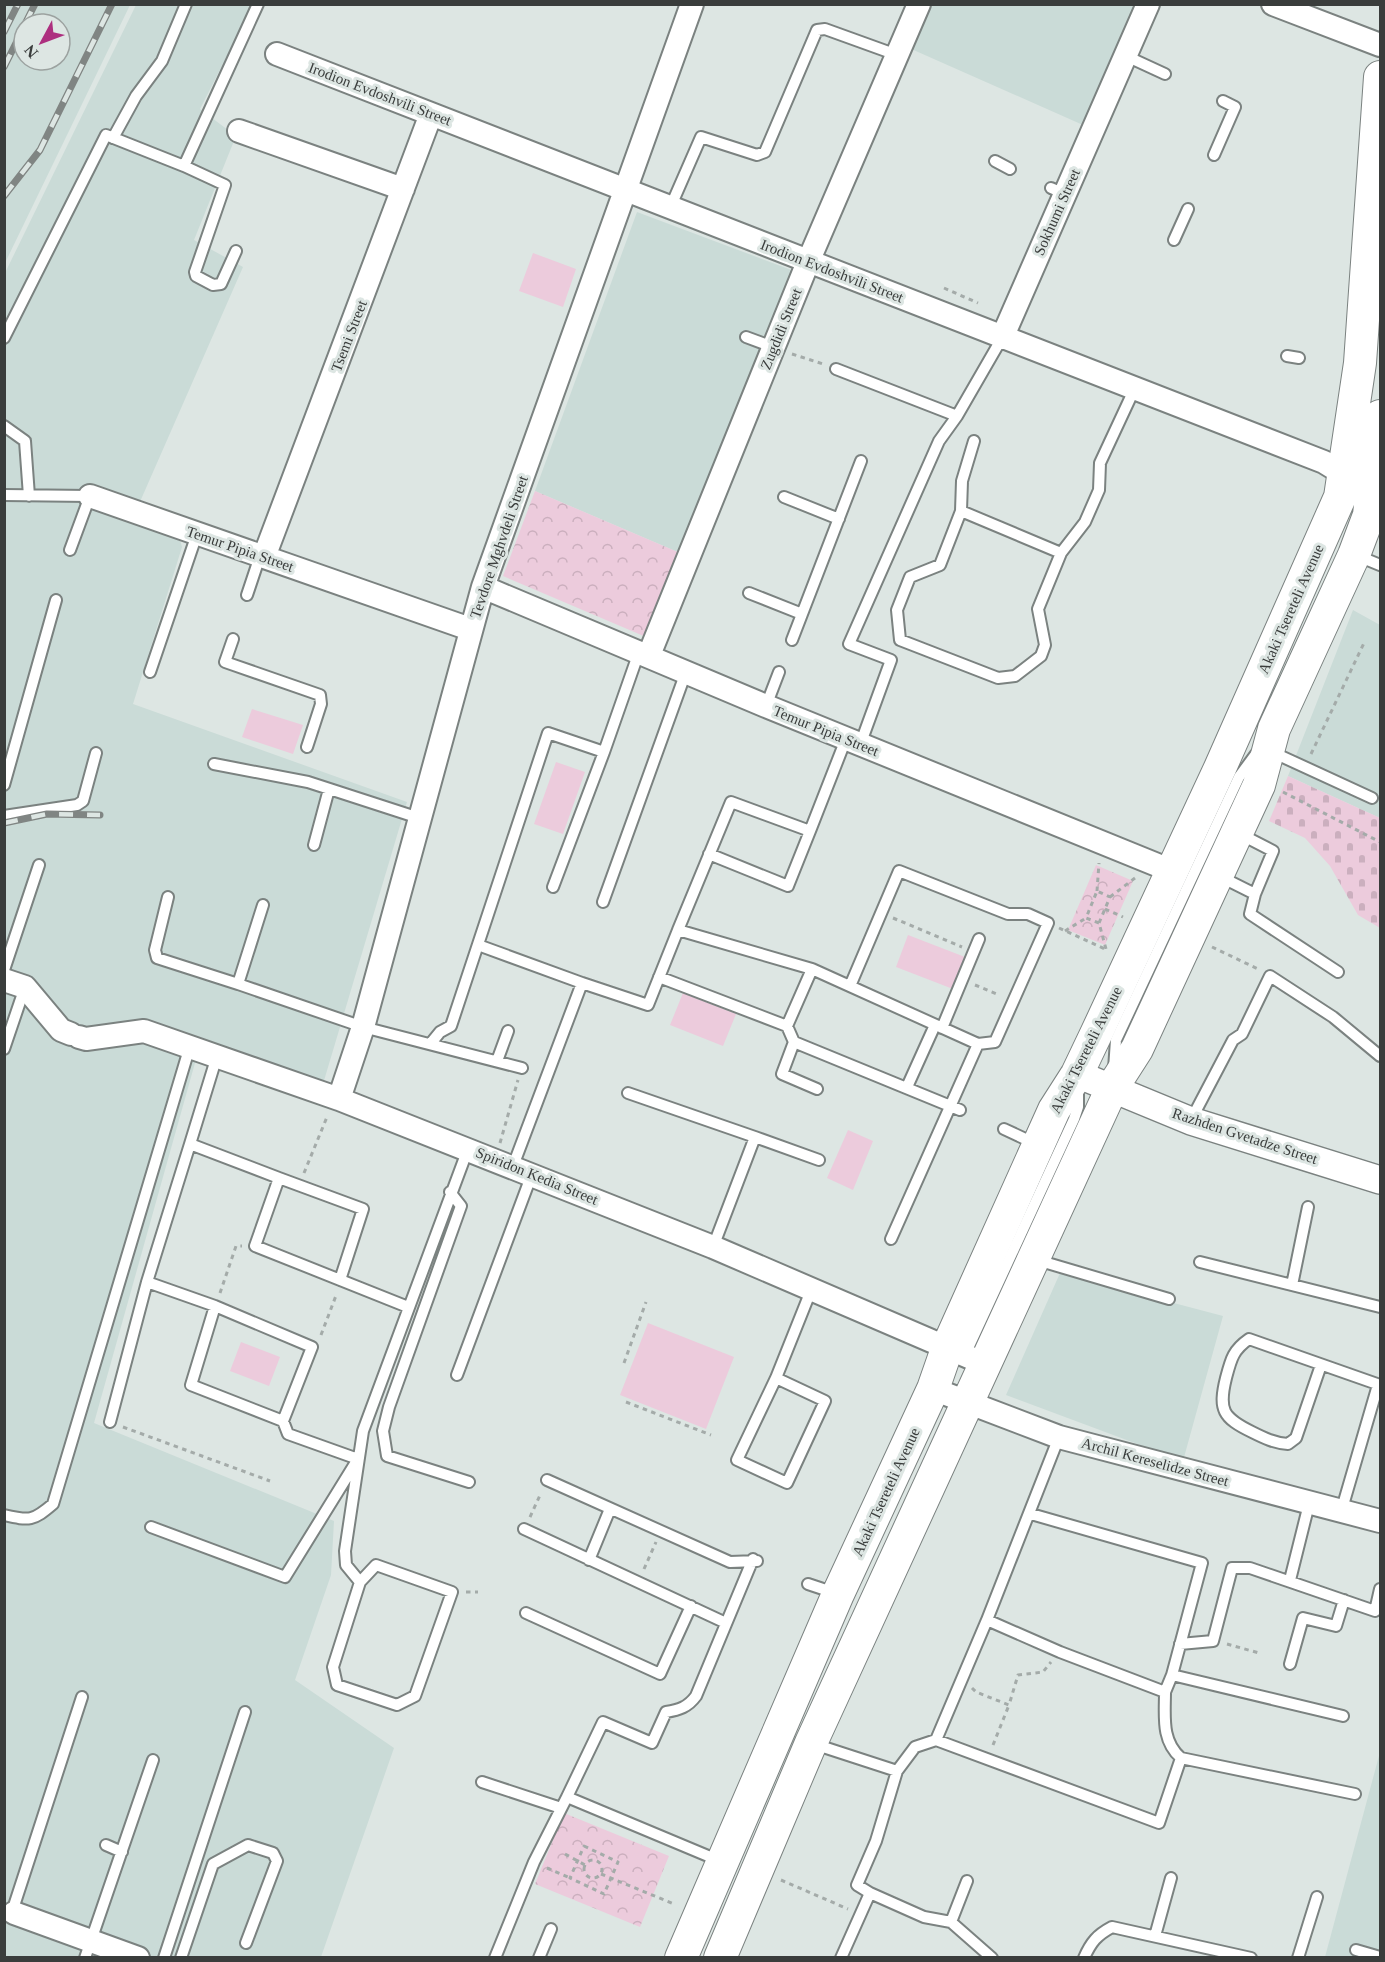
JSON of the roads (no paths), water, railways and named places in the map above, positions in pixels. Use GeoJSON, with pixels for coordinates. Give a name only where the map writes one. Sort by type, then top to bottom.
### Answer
{"type":"FeatureCollection","features":[{"type":"Feature","properties":{"kind":"main road","name":"Akaki Tsereteli Avenue"},"geometry":{"type":"LineString","coordinates":[[681,1958],[838,1594],[956,1365],[1054,1110],[1077,1074],[1172,871],[1340,497],[1360,363],[1380,77]]}},
{"type":"Feature","properties":{"kind":"main road","name":"Akaki Tsereteli Avenue"},"geometry":{"type":"LineString","coordinates":[[956,1365],[1034,1259],[1112,1088],[1137,1049],[1238,833],[1259,785],[1271,740],[1367,560],[1369,515],[1376,497],[1380,416]]}},
{"type":"Feature","properties":{"kind":"main road","name":"Akaki Tsereteli Avenue"},"geometry":{"type":"LineString","coordinates":[[720,1958],[811,1743],[967,1403],[956,1365]]}},
{"type":"Feature","properties":{"kind":"street","name":"Tevdore Mghvdeli Street"},"geometry":{"type":"LineString","coordinates":[[333,1108],[363,1027],[483,587],[692,4]]}},
{"type":"Feature","properties":{"kind":"street","name":"Zugdidi Street"},"geometry":{"type":"LineString","coordinates":[[644,654],[919,4]]}},
{"type":"Feature","properties":{"kind":"street","name":"Sokhumi Street"},"geometry":{"type":"LineString","coordinates":[[1002,338],[1058,191],[1126,56],[1148,4]]}},
{"type":"Feature","properties":{"kind":"street"},"geometry":{"type":"LineString","coordinates":[[1273,4],[1380,45]]}},
{"type":"Feature","properties":{"kind":"street","name":"Irodion Evdoshvili Street"},"geometry":{"type":"LineString","coordinates":[[277,54],[1134,390],[1324,462],[1344,473],[1376,497]]}},
{"type":"Feature","properties":{"kind":"street","name":"Tsemi Street"},"geometry":{"type":"LineString","coordinates":[[262,557],[431,114]]}},
{"type":"Feature","properties":{"kind":"street"},"geometry":{"type":"LineString","coordinates":[[239,131],[403,189]]}},
{"type":"Feature","properties":{"kind":"street","name":"Temur Pipia Street"},"geometry":{"type":"LineString","coordinates":[[90,496],[470,629]]}},
{"type":"Feature","properties":{"kind":"street","name":"Temur Pipia Street"},"geometry":{"type":"LineString","coordinates":[[483,587],[853,742],[1172,871]]}},
{"type":"Feature","properties":{"kind":"street","name":"Spiridon Kedia Street"},"geometry":{"type":"LineString","coordinates":[[15,984],[61,1030],[86,1039],[144,1031],[218,1055],[333,1108],[468,1148],[812,1288],[956,1365]]}},
{"type":"Feature","properties":{"kind":"street","name":"Razhden Gvetadze Street"},"geometry":{"type":"LineString","coordinates":[[1077,1074],[1191,1121],[1380,1180]]}},
{"type":"Feature","properties":{"kind":"street","name":"Archil Kereselidze Street"},"geometry":{"type":"LineString","coordinates":[[956,1365],[967,1403],[1059,1437],[1380,1521]]}},
{"type":"Feature","properties":{"kind":"street"},"geometry":{"type":"LineString","coordinates":[[9,1911],[87,1950],[138,1958]]}},
{"type":"Feature","properties":{"kind":"lane"},"geometry":{"type":"LineString","coordinates":[[113,138],[136,96],[162,61],[186,4]]}},
{"type":"Feature","properties":{"kind":"lane"},"geometry":{"type":"LineString","coordinates":[[184,166],[258,4]]}},
{"type":"Feature","properties":{"kind":"lane"},"geometry":{"type":"LineString","coordinates":[[670,208],[700,137],[757,155],[765,152],[817,30],[825,29],[897,55]]}},
{"type":"Feature","properties":{"kind":"lane"},"geometry":{"type":"LineString","coordinates":[[1126,56],[1166,74]]}},
{"type":"Feature","properties":{"kind":"lane"},"geometry":{"type":"LineString","coordinates":[[1214,155],[1235,107],[1223,101]]}},
{"type":"Feature","properties":{"kind":"lane"},"geometry":{"type":"LineString","coordinates":[[4,338],[106,135],[225,185],[195,272],[196,276],[213,285],[220,284],[236,251]]}},
{"type":"Feature","properties":{"kind":"lane"},"geometry":{"type":"LineString","coordinates":[[995,161],[1010,169]]}},
{"type":"Feature","properties":{"kind":"lane"},"geometry":{"type":"LineString","coordinates":[[1174,240],[1188,210]]}},
{"type":"Feature","properties":{"kind":"lane"},"geometry":{"type":"LineString","coordinates":[[746,337],[773,347]]}},
{"type":"Feature","properties":{"kind":"lane","name":"Sokhumi Street"},"geometry":{"type":"LineString","coordinates":[[853,742],[891,660],[849,644],[939,441],[957,416],[1002,338]]}},
{"type":"Feature","properties":{"kind":"lane"},"geometry":{"type":"LineString","coordinates":[[1287,356],[1299,358]]}},
{"type":"Feature","properties":{"kind":"lane"},"geometry":{"type":"LineString","coordinates":[[836,369],[957,416]]}},
{"type":"Feature","properties":{"kind":"lane"},"geometry":{"type":"LineString","coordinates":[[974,441],[962,481],[961,511],[940,565],[910,577],[897,610],[900,640],[999,678],[1015,676],[1028,668],[1043,651],[1045,645],[1038,609],[1061,553],[1085,522],[1099,490],[1100,464],[1134,390]]}},
{"type":"Feature","properties":{"kind":"lane"},"geometry":{"type":"LineString","coordinates":[[4,426],[25,441],[29,496]]}},
{"type":"Feature","properties":{"kind":"lane"},"geometry":{"type":"LineString","coordinates":[[792,640],[861,461]]}},
{"type":"Feature","properties":{"kind":"lane","name":"Temur Pipia Street"},"geometry":{"type":"LineString","coordinates":[[4,495],[90,496]]}},
{"type":"Feature","properties":{"kind":"lane"},"geometry":{"type":"LineString","coordinates":[[70,550],[90,496]]}},
{"type":"Feature","properties":{"kind":"lane"},"geometry":{"type":"LineString","coordinates":[[784,498],[838,519]]}},
{"type":"Feature","properties":{"kind":"lane"},"geometry":{"type":"LineString","coordinates":[[961,511],[1061,553]]}},
{"type":"Feature","properties":{"kind":"lane"},"geometry":{"type":"LineString","coordinates":[[150,672],[197,534]]}},
{"type":"Feature","properties":{"kind":"lane"},"geometry":{"type":"LineString","coordinates":[[247,595],[262,557]]}},
{"type":"Feature","properties":{"kind":"lane"},"geometry":{"type":"LineString","coordinates":[[749,593],[802,614]]}},
{"type":"Feature","properties":{"kind":"lane"},"geometry":{"type":"LineString","coordinates":[[4,785],[56,600]]}},
{"type":"Feature","properties":{"kind":"lane"},"geometry":{"type":"LineString","coordinates":[[233,639],[225,662],[320,695],[321,704],[307,747]]}},
{"type":"Feature","properties":{"kind":"lane"},"geometry":{"type":"LineString","coordinates":[[553,887],[644,654]]}},
{"type":"Feature","properties":{"kind":"lane"},"geometry":{"type":"LineString","coordinates":[[603,902],[686,672]]}},
{"type":"Feature","properties":{"kind":"lane"},"geometry":{"type":"LineString","coordinates":[[766,706],[779,672]]}},
{"type":"Feature","properties":{"kind":"lane"},"geometry":{"type":"LineString","coordinates":[[431,1043],[440,1032],[451,1026],[548,733],[604,752]]}},
{"type":"Feature","properties":{"kind":"lane"},"geometry":{"type":"LineString","coordinates":[[1112,1088],[1116,1040],[1239,777],[1271,740],[1305,767],[1372,798]]}},
{"type":"Feature","properties":{"kind":"lane"},"geometry":{"type":"LineString","coordinates":[[709,854],[788,886],[810,831],[853,742]]}},
{"type":"Feature","properties":{"kind":"lane"},"geometry":{"type":"LineString","coordinates":[[4,816],[77,806],[83,801],[96,753]]}},
{"type":"Feature","properties":{"kind":"lane"},"geometry":{"type":"LineString","coordinates":[[214,764],[308,782],[419,818]]}},
{"type":"Feature","properties":{"kind":"lane"},"geometry":{"type":"LineString","coordinates":[[314,845],[329,789]]}},
{"type":"Feature","properties":{"kind":"lane"},"geometry":{"type":"LineString","coordinates":[[478,945],[648,1005],[731,802],[810,831]]}},
{"type":"Feature","properties":{"kind":"lane"},"geometry":{"type":"LineString","coordinates":[[1238,833],[1273,851],[1255,894],[1250,914],[1338,972]]}},
{"type":"Feature","properties":{"kind":"lane"},"geometry":{"type":"LineString","coordinates":[[4,970],[39,866]]}},
{"type":"Feature","properties":{"kind":"lane"},"geometry":{"type":"LineString","coordinates":[[678,930],[812,969],[978,1044],[995,1042],[1048,923],[1028,914],[1008,914],[899,871],[850,986]]}},
{"type":"Feature","properties":{"kind":"lane"},"geometry":{"type":"LineString","coordinates":[[1218,875],[1255,894]]}},
{"type":"Feature","properties":{"kind":"lane"},"geometry":{"type":"LineString","coordinates":[[168,897],[155,950],[157,958],[363,1027],[522,1068]]}},
{"type":"Feature","properties":{"kind":"lane"},"geometry":{"type":"LineString","coordinates":[[238,984],[263,905]]}},
{"type":"Feature","properties":{"kind":"lane"},"geometry":{"type":"LineString","coordinates":[[907,1087],[962,980],[979,939]]}},
{"type":"Feature","properties":{"kind":"lane"},"geometry":{"type":"LineString","coordinates":[[787,1026],[812,969]]}},
{"type":"Feature","properties":{"kind":"lane"},"geometry":{"type":"LineString","coordinates":[[1191,1121],[1233,1040],[1242,1034],[1270,976],[1333,1017],[1380,1056]]}},
{"type":"Feature","properties":{"kind":"lane"},"geometry":{"type":"LineString","coordinates":[[659,977],[787,1026],[794,1042],[782,1074],[817,1089]]}},
{"type":"Feature","properties":{"kind":"lane"},"geometry":{"type":"LineString","coordinates":[[457,1375],[513,1166],[582,983]]}},
{"type":"Feature","properties":{"kind":"lane"},"geometry":{"type":"LineString","coordinates":[[4,1049],[15,984]]}},
{"type":"Feature","properties":{"kind":"lane"},"geometry":{"type":"LineString","coordinates":[[497,1062],[508,1031]]}},
{"type":"Feature","properties":{"kind":"lane"},"geometry":{"type":"LineString","coordinates":[[794,1042],[956,1108]]}},
{"type":"Feature","properties":{"kind":"lane"},"geometry":{"type":"LineString","coordinates":[[891,1239],[956,1108],[978,1044]]}},
{"type":"Feature","properties":{"kind":"lane"},"geometry":{"type":"LineString","coordinates":[[4,1515],[27,1520],[37,1517],[53,1504],[190,1046]]}},
{"type":"Feature","properties":{"kind":"lane"},"geometry":{"type":"LineString","coordinates":[[110,1422],[147,1282],[218,1055]]}},
{"type":"Feature","properties":{"kind":"lane"},"geometry":{"type":"LineString","coordinates":[[956,1365],[1074,1119],[1078,1107],[1077,1074]]}},
{"type":"Feature","properties":{"kind":"lane"},"geometry":{"type":"LineString","coordinates":[[628,1093],[819,1160]]}},
{"type":"Feature","properties":{"kind":"lane"},"geometry":{"type":"LineString","coordinates":[[1004,1130],[1039,1145]]}},
{"type":"Feature","properties":{"kind":"lane"},"geometry":{"type":"LineString","coordinates":[[713,1246],[756,1137]]}},
{"type":"Feature","properties":{"kind":"lane"},"geometry":{"type":"LineString","coordinates":[[190,1144],[363,1209],[340,1280]]}},
{"type":"Feature","properties":{"kind":"lane"},"geometry":{"type":"LineString","coordinates":[[360,1582],[346,1565],[345,1558],[363,1431],[468,1148]]}},
{"type":"Feature","properties":{"kind":"lane"},"geometry":{"type":"LineString","coordinates":[[279,1179],[255,1246],[408,1307]]}},
{"type":"Feature","properties":{"kind":"lane"},"geometry":{"type":"LineString","coordinates":[[450,1192],[461,1206],[382,1431],[387,1456],[469,1482]]}},
{"type":"Feature","properties":{"kind":"lane"},"geometry":{"type":"LineString","coordinates":[[1292,1285],[1308,1208]]}},
{"type":"Feature","properties":{"kind":"lane"},"geometry":{"type":"LineString","coordinates":[[1034,1259],[1169,1299]]}},
{"type":"Feature","properties":{"kind":"lane"},"geometry":{"type":"LineString","coordinates":[[1200,1262],[1380,1307]]}},
{"type":"Feature","properties":{"kind":"lane"},"geometry":{"type":"LineString","coordinates":[[147,1282],[215,1306],[312,1347],[283,1421],[288,1434],[358,1459]]}},
{"type":"Feature","properties":{"kind":"lane"},"geometry":{"type":"LineString","coordinates":[[776,1378],[825,1401],[787,1483],[737,1460],[776,1378],[812,1288]]}},
{"type":"Feature","properties":{"kind":"lane"},"geometry":{"type":"LineString","coordinates":[[215,1306],[191,1385],[283,1421]]}},
{"type":"Feature","properties":{"kind":"lane"},"geometry":{"type":"LineString","coordinates":[[1321,1365],[1296,1438],[1288,1444],[1276,1443],[1231,1421],[1221,1398],[1232,1354],[1249,1340],[1379,1385],[1341,1512]]}},
{"type":"Feature","properties":{"kind":"lane"},"geometry":{"type":"LineString","coordinates":[[936,1740],[1031,1514],[1059,1437]]}},
{"type":"Feature","properties":{"kind":"lane"},"geometry":{"type":"LineString","coordinates":[[151,1527],[280,1578],[285,1577],[358,1459]]}},
{"type":"Feature","properties":{"kind":"lane"},"geometry":{"type":"LineString","coordinates":[[495,1958],[534,1862],[603,1722],[652,1743],[666,1712],[678,1711],[690,1704],[696,1696],[726,1623],[757,1560],[730,1562],[547,1480]]}},
{"type":"Feature","properties":{"kind":"lane"},"geometry":{"type":"LineString","coordinates":[[1290,1580],[1309,1504]]}},
{"type":"Feature","properties":{"kind":"lane"},"geometry":{"type":"LineString","coordinates":[[589,1560],[610,1509]]}},
{"type":"Feature","properties":{"kind":"lane"},"geometry":{"type":"LineString","coordinates":[[1031,1514],[1202,1563],[1172,1675],[1165,1692],[1166,1733],[1170,1749],[1181,1758],[1355,1794]]}},
{"type":"Feature","properties":{"kind":"lane"},"geometry":{"type":"LineString","coordinates":[[524,1529],[726,1623]]}},
{"type":"Feature","properties":{"kind":"lane"},"geometry":{"type":"LineString","coordinates":[[376,1565],[452,1592],[415,1696],[397,1705],[337,1685],[333,1667],[360,1582],[376,1565]]}},
{"type":"Feature","properties":{"kind":"lane"},"geometry":{"type":"LineString","coordinates":[[1180,1644],[1213,1641],[1232,1568],[1250,1568],[1290,1580],[1375,1611],[1380,1589]]}},
{"type":"Feature","properties":{"kind":"lane"},"geometry":{"type":"LineString","coordinates":[[808,1584],[838,1594]]}},
{"type":"Feature","properties":{"kind":"lane"},"geometry":{"type":"LineString","coordinates":[[1290,1664],[1303,1618],[1336,1626],[1344,1600]]}},
{"type":"Feature","properties":{"kind":"lane"},"geometry":{"type":"LineString","coordinates":[[526,1613],[660,1674],[691,1606]]}},
{"type":"Feature","properties":{"kind":"lane"},"geometry":{"type":"LineString","coordinates":[[987,1620],[1060,1652],[1165,1692]]}},
{"type":"Feature","properties":{"kind":"lane"},"geometry":{"type":"LineString","coordinates":[[1172,1675],[1343,1716]]}},
{"type":"Feature","properties":{"kind":"lane"},"geometry":{"type":"LineString","coordinates":[[9,1911],[82,1697]]}},
{"type":"Feature","properties":{"kind":"lane"},"geometry":{"type":"LineString","coordinates":[[164,1958],[245,1712]]}},
{"type":"Feature","properties":{"kind":"lane"},"geometry":{"type":"LineString","coordinates":[[992,1958],[951,1922],[924,1917],[857,1885],[876,1841],[897,1771],[915,1747],[936,1740],[1159,1823],[1181,1758]]}},
{"type":"Feature","properties":{"kind":"lane"},"geometry":{"type":"LineString","coordinates":[[811,1743],[897,1771]]}},
{"type":"Feature","properties":{"kind":"lane"},"geometry":{"type":"LineString","coordinates":[[87,1950],[153,1760]]}},
{"type":"Feature","properties":{"kind":"lane"},"geometry":{"type":"LineString","coordinates":[[482,1782],[561,1808]]}},
{"type":"Feature","properties":{"kind":"lane"},"geometry":{"type":"LineString","coordinates":[[567,1797],[723,1862]]}},
{"type":"Feature","properties":{"kind":"lane"},"geometry":{"type":"LineString","coordinates":[[106,1845],[122,1852]]}},
{"type":"Feature","properties":{"kind":"lane"},"geometry":{"type":"LineString","coordinates":[[181,1958],[213,1864],[248,1845],[273,1853],[277,1861],[246,1943]]}},
{"type":"Feature","properties":{"kind":"lane"},"geometry":{"type":"LineString","coordinates":[[1155,1936],[1171,1878]]}},
{"type":"Feature","properties":{"kind":"lane"},"geometry":{"type":"LineString","coordinates":[[951,1922],[967,1881]]}},
{"type":"Feature","properties":{"kind":"lane"},"geometry":{"type":"LineString","coordinates":[[842,1958],[870,1893]]}},
{"type":"Feature","properties":{"kind":"lane"},"geometry":{"type":"LineString","coordinates":[[1298,1958],[1317,1897]]}},
{"type":"Feature","properties":{"kind":"lane"},"geometry":{"type":"LineString","coordinates":[[1084,1958],[1090,1943],[1099,1934],[1112,1927],[1251,1958]]}},
{"type":"Feature","properties":{"kind":"lane"},"geometry":{"type":"LineString","coordinates":[[540,1958],[551,1929]]}},
{"type":"Feature","properties":{"kind":"lane"},"geometry":{"type":"LineString","coordinates":[[1356,1950],[1380,1957]]}},
{"type":"Feature","properties":{"kind":"railway"},"geometry":{"type":"LineString","coordinates":[[4,32],[18,4]]}},
{"type":"Feature","properties":{"kind":"railway"},"geometry":{"type":"LineString","coordinates":[[31,12],[35,4]]}},
{"type":"Feature","properties":{"kind":"railway"},"geometry":{"type":"LineString","coordinates":[[4,196],[40,150],[112,4]]}},
{"type":"Feature","properties":{"kind":"railway"},"geometry":{"type":"LineString","coordinates":[[4,67],[12,51]]}},
{"type":"Feature","properties":{"kind":"railway"},"geometry":{"type":"LineString","coordinates":[[4,823],[47,814],[100,815]]}}]}
